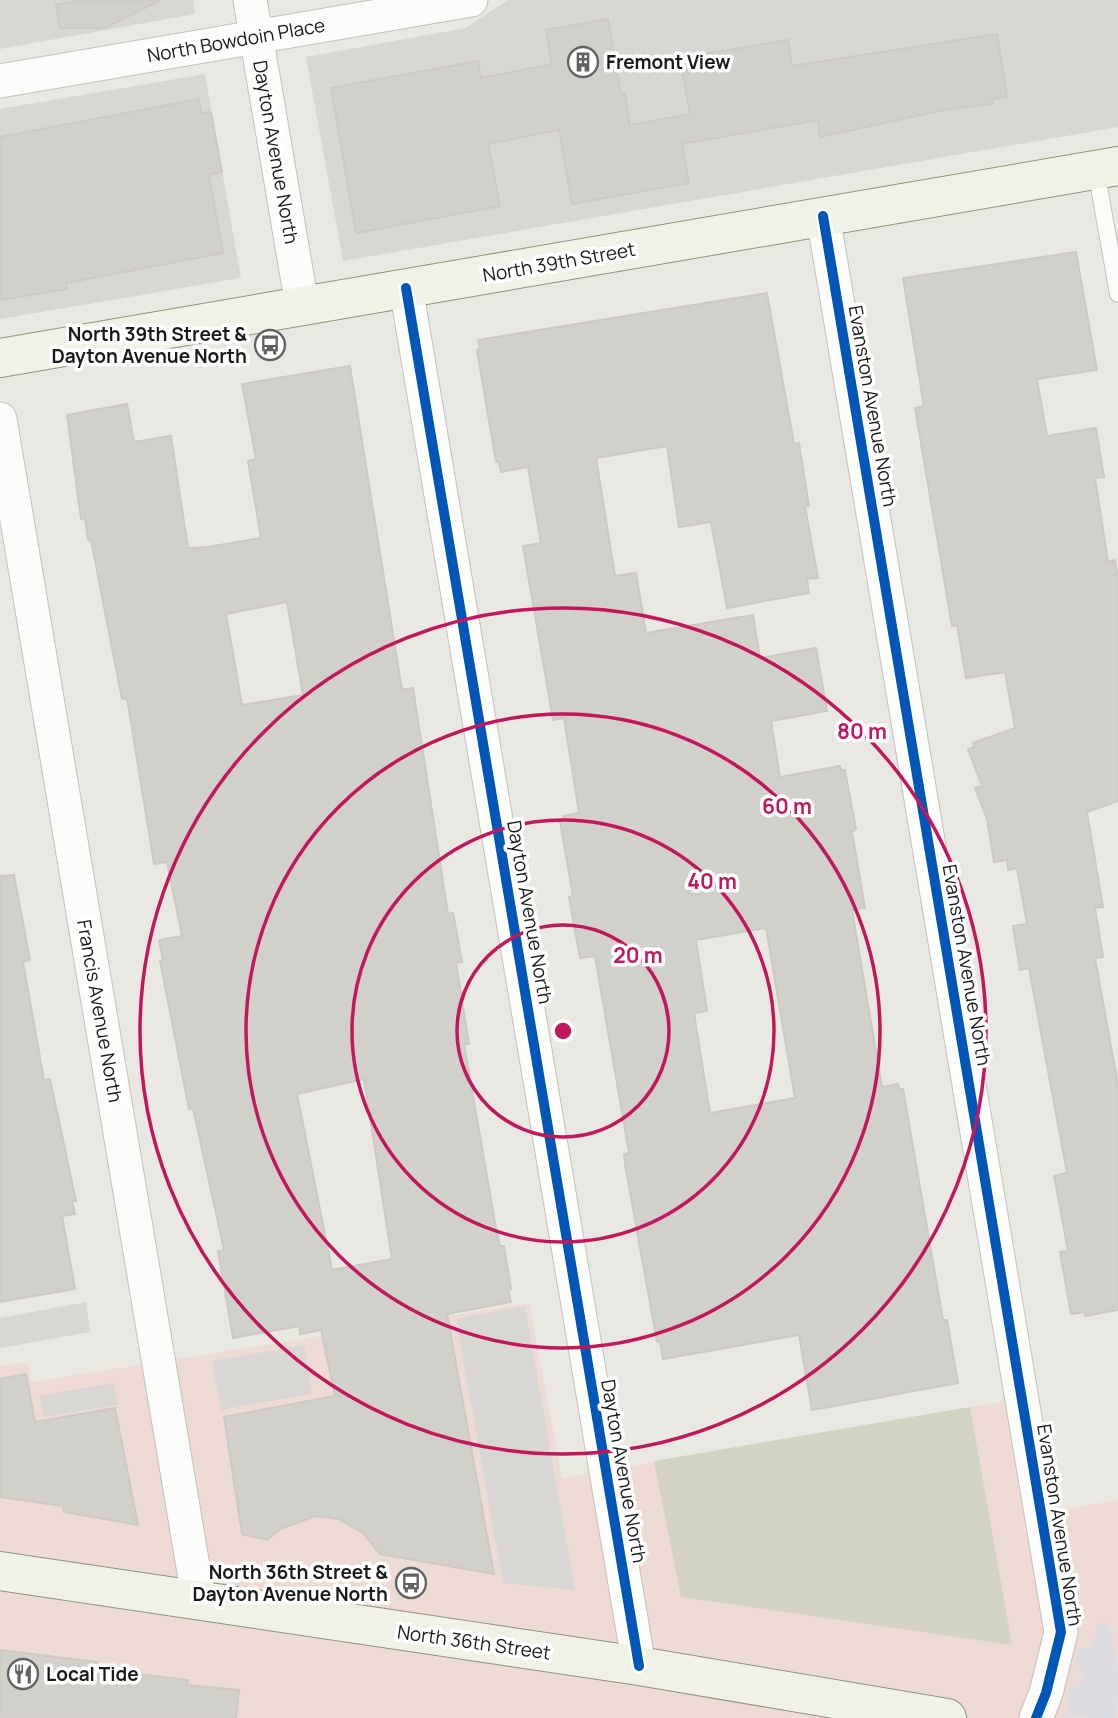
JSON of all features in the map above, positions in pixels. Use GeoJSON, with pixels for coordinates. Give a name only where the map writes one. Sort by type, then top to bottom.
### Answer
{"type":"FeatureCollection","features":[{"type":"Feature","properties":{"kind":"main road","name":"North 39th Street"},"geometry":{"type":"LineString","coordinates":[[0,358],[1107,168]]}},
{"type":"Feature","properties":{"kind":"main road","name":"North 36th Street"},"geometry":{"type":"LineString","coordinates":[[0,1571],[639,1666],[947,1718]]}},
{"type":"Feature","properties":{"kind":"street","name":"Dayton Avenue North"},"geometry":{"type":"LineString","coordinates":[[250,0],[302,305]]}},
{"type":"Feature","properties":{"kind":"street","name":"North Bowdoin Place"},"geometry":{"type":"LineString","coordinates":[[0,81],[471,0]]}},
{"type":"Feature","properties":{"kind":"street","name":"Evanston Avenue North"},"geometry":{"type":"LineString","coordinates":[[823,216],[1061,1632],[1046,1693],[1036,1718]]}},
{"type":"Feature","properties":{"kind":"street","name":"Dayton Avenue North"},"geometry":{"type":"LineString","coordinates":[[406,288],[639,1666]]}},
{"type":"Feature","properties":{"kind":"street","name":"Francis Avenue North"},"geometry":{"type":"LineString","coordinates":[[0,419],[200,1602]]}},
{"type":"Feature","properties":{"kind":"lane"},"geometry":{"type":"LineString","coordinates":[[1107,168],[1118,294]]}},
{"type":"Feature","properties":{"kind":"shaded area"},"geometry":{"type":"Polygon","coordinates":[[[0,0],[193,0],[195,14],[0,49],[0,0]]]}},
{"type":"Feature","properties":{"kind":"shaded area"},"geometry":{"type":"Polygon","coordinates":[[[508,0],[1118,0],[1118,127],[343,261],[306,57],[465,28],[508,0]]]}},
{"type":"Feature","properties":{"kind":"shaded area"},"geometry":{"type":"Polygon","coordinates":[[[205,74],[241,278],[0,319],[0,109],[205,74]]]}},
{"type":"Feature","properties":{"kind":"shaded area"},"geometry":{"type":"Polygon","coordinates":[[[86,1302],[90,1332],[0,1348],[0,1318],[86,1302]]]}},
{"type":"Feature","properties":{"kind":"shaded area"},"geometry":{"type":"Polygon","coordinates":[[[529,1303],[562,1478],[1022,1398],[1044,1513],[1118,1500],[1118,1718],[0,1718],[0,1366],[28,1362],[32,1382],[529,1303]]]}},
{"type":"Feature","properties":{"kind":"shaded area"},"geometry":{"type":"Polygon","coordinates":[[[525,1306],[575,1590],[503,1583],[456,1319],[525,1306]]]}},
{"type":"Feature","properties":{"kind":"shaded area"},"geometry":{"type":"Polygon","coordinates":[[[304,1345],[312,1394],[221,1410],[212,1361],[304,1345]]]}},
{"type":"Feature","properties":{"kind":"shaded area"},"geometry":{"type":"Polygon","coordinates":[[[114,1383],[118,1405],[43,1417],[39,1396],[114,1383]]]}},
{"type":"Feature","properties":{"kind":"shaded area"},"geometry":{"type":"Polygon","coordinates":[[[970,1407],[1012,1645],[681,1597],[654,1461],[970,1407]]]}},
{"type":"Feature","properties":{"kind":"shaded area"},"geometry":{"type":"Polygon","coordinates":[[[1109,1622],[1118,1671],[1117,1718],[1090,1718],[1085,1715],[1066,1718],[1070,1686],[1079,1687],[1084,1671],[1076,1662],[1080,1649],[1087,1649],[1094,1644],[1098,1624],[1109,1622]]]}},
{"type":"Feature","properties":{"kind":"building"},"geometry":{"type":"Polygon","coordinates":[[[82,0],[161,0],[105,28],[60,28],[56,5],[82,0]]]}},
{"type":"Feature","properties":{"kind":"building"},"geometry":{"type":"Polygon","coordinates":[[[608,19],[621,94],[625,94],[630,125],[690,114],[680,58],[788,40],[792,66],[997,34],[1007,97],[992,99],[993,104],[943,110],[820,137],[818,120],[682,144],[689,183],[572,204],[559,130],[488,144],[500,206],[356,233],[331,88],[478,61],[481,78],[552,64],[546,30],[608,19]]]}},
{"type":"Feature","properties":{"kind":"building"},"geometry":{"type":"Polygon","coordinates":[[[199,99],[201,113],[211,112],[222,172],[209,175],[223,253],[66,283],[67,289],[0,300],[0,137],[199,99]]]}},
{"type":"Feature","properties":{"kind":"building"},"geometry":{"type":"Polygon","coordinates":[[[1076,252],[1097,370],[1037,379],[1047,436],[1096,428],[1104,477],[1095,478],[1108,562],[1115,560],[1118,579],[1118,801],[1087,812],[1103,907],[1095,908],[1103,957],[1095,958],[1118,1085],[1118,1310],[1085,1316],[1085,1312],[1071,1314],[1060,1252],[1068,1251],[1054,1176],[1067,1173],[1029,968],[1020,970],[1013,926],[1027,924],[1017,868],[1008,870],[1007,860],[994,862],[987,819],[975,788],[982,786],[968,749],[974,747],[973,743],[1015,728],[1005,672],[966,678],[957,625],[952,626],[915,408],[924,406],[903,278],[1076,252]]]}},
{"type":"Feature","properties":{"kind":"building"},"geometry":{"type":"Polygon","coordinates":[[[767,293],[794,444],[799,443],[809,506],[805,506],[818,578],[807,579],[809,593],[727,608],[711,522],[679,527],[667,446],[596,458],[615,576],[636,573],[646,633],[753,615],[760,658],[816,648],[827,711],[771,721],[780,777],[840,766],[841,770],[845,770],[856,829],[852,832],[865,908],[852,910],[882,1087],[898,1084],[899,1089],[903,1089],[943,1320],[947,1320],[958,1383],[812,1410],[799,1335],[663,1359],[660,1341],[657,1342],[625,1164],[624,1154],[629,1153],[595,956],[580,958],[569,897],[573,896],[560,821],[564,820],[563,816],[579,813],[564,718],[553,720],[523,546],[541,543],[528,467],[501,472],[499,462],[496,462],[477,350],[480,349],[478,340],[767,293]],[[766,928],[696,940],[707,1011],[694,1013],[710,1113],[795,1098],[766,928]]]}},
{"type":"Feature","properties":{"kind":"building"},"geometry":{"type":"Polygon","coordinates":[[[350,366],[402,690],[413,688],[448,914],[453,913],[462,962],[456,963],[469,1044],[464,1044],[497,1234],[500,1246],[504,1246],[511,1289],[508,1290],[511,1302],[447,1314],[494,1574],[380,1554],[362,1532],[338,1519],[316,1516],[280,1529],[267,1540],[242,1534],[224,1417],[335,1396],[321,1330],[300,1334],[299,1326],[233,1338],[218,1251],[224,1250],[193,1108],[189,1109],[160,961],[163,960],[159,940],[182,936],[167,862],[154,864],[128,704],[126,698],[122,699],[91,540],[88,540],[85,518],[81,519],[67,415],[127,404],[134,442],[171,436],[188,548],[261,538],[248,461],[256,459],[242,384],[350,366]],[[287,602],[226,614],[242,705],[303,695],[287,602]],[[364,1079],[297,1094],[332,1270],[392,1259],[364,1079]]]}},
{"type":"Feature","properties":{"kind":"building"},"geometry":{"type":"Polygon","coordinates":[[[14,875],[30,960],[23,962],[44,1080],[50,1079],[76,1201],[72,1201],[75,1214],[62,1216],[75,1289],[0,1302],[0,876],[14,875]]]}},
{"type":"Feature","properties":{"kind":"building"},"geometry":{"type":"Polygon","coordinates":[[[26,1374],[35,1422],[115,1408],[138,1525],[64,1512],[63,1506],[0,1497],[0,1379],[26,1374]]]}},
{"type":"Feature","properties":{"kind":"building"},"geometry":{"type":"Polygon","coordinates":[[[0,1650],[97,1662],[96,1669],[188,1680],[187,1685],[239,1690],[236,1718],[0,1718],[0,1650]]]}},
{"type":"Feature","properties":{"kind":"cycle path"},"geometry":{"type":"LineString","coordinates":[[823,216],[1061,1632],[1046,1693],[1036,1718]]}},
{"type":"Feature","properties":{"kind":"cycle path"},"geometry":{"type":"LineString","coordinates":[[406,288],[639,1666]]}},
{"type":"Feature","properties":{"kind":"place","name":"Fremont View"},"geometry":{"type":"Point","coordinates":[583,62]}},
{"type":"Feature","properties":{"kind":"place","name":"North 39th Street & Dayton Avenue North"},"geometry":{"type":"Point","coordinates":[270,345]}},
{"type":"Feature","properties":{"kind":"place","name":"North 36th Street & Dayton Avenue North"},"geometry":{"type":"Point","coordinates":[411,1583]}},
{"type":"Feature","properties":{"kind":"place","name":"Local Tide"},"geometry":{"type":"Point","coordinates":[23,1674]}}]}
